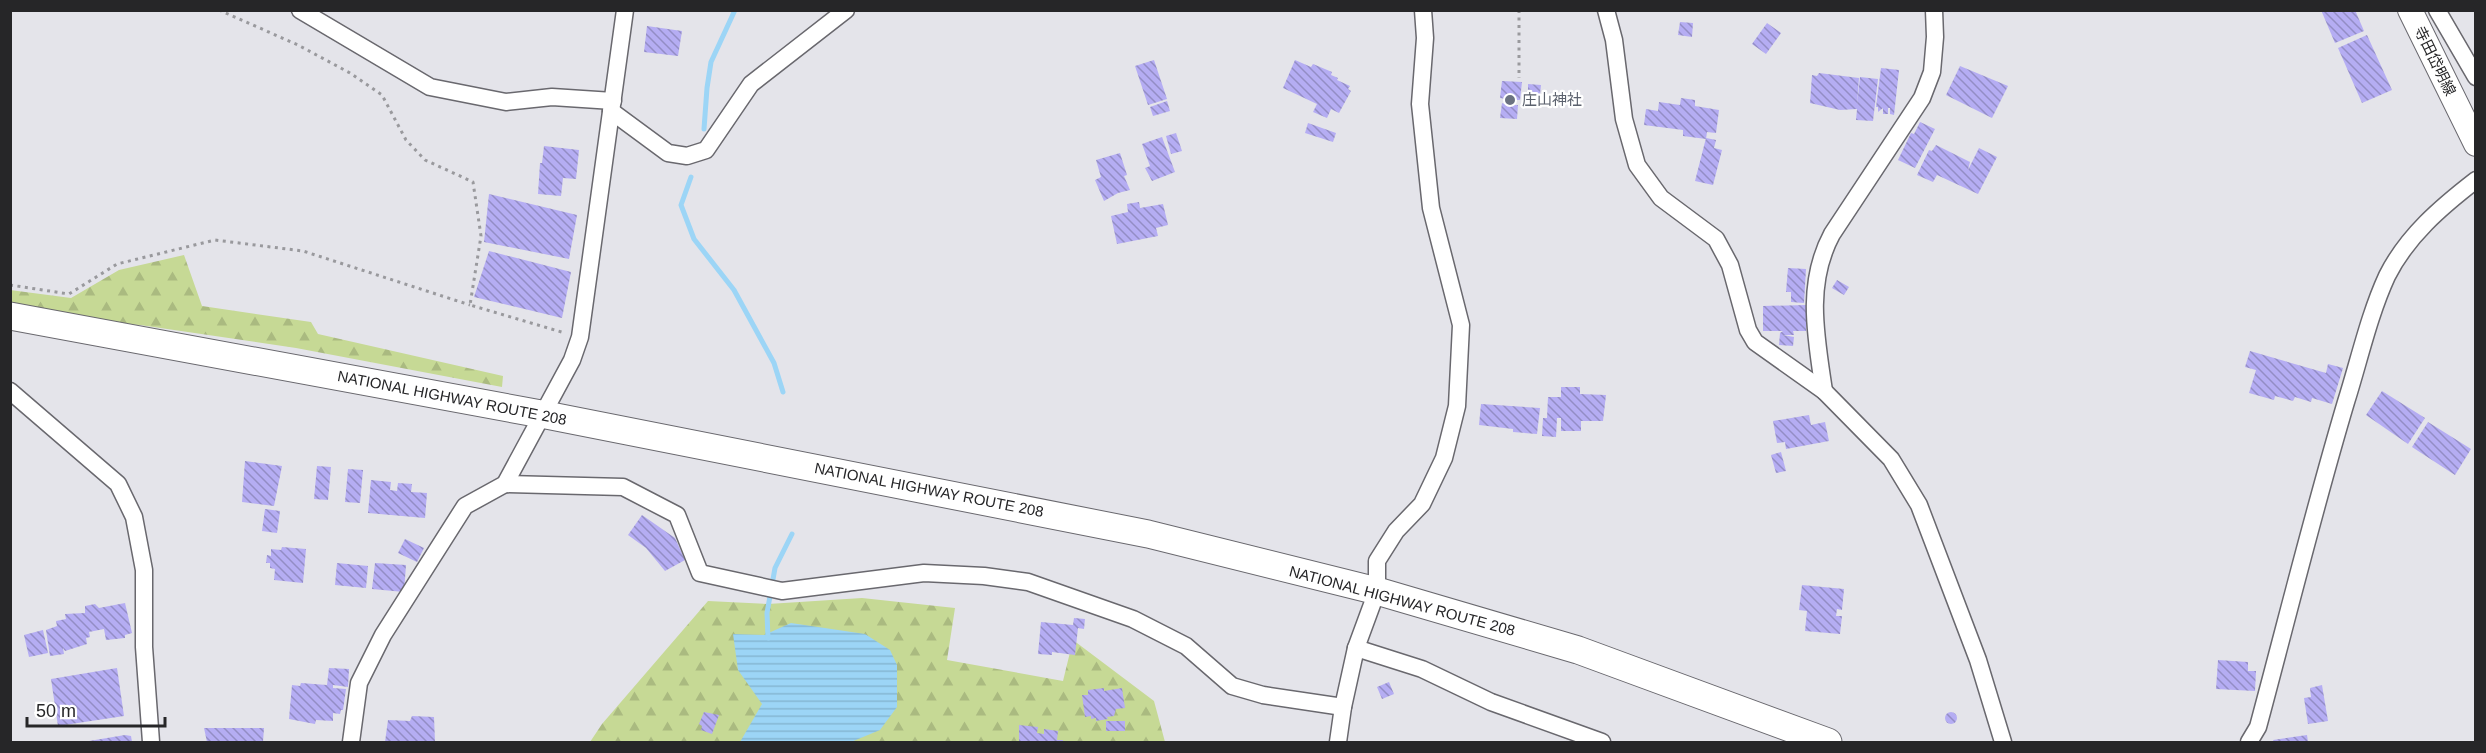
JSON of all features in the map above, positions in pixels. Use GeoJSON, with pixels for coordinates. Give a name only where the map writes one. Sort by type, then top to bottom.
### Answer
{"type":"FeatureCollection","features":[{"type":"Feature","properties":{"kind":"highway","name":"NATIONAL HIGHWAY ROUTE 208"},"geometry":{"type":"LineString","coordinates":[[10,316],[541,414],[1148,534],[1377,591],[1578,650],[1828,742]]}},
{"type":"Feature","properties":{"kind":"main road","name":"寺田岱明線"},"geometry":{"type":"LineString","coordinates":[[2410,10],[2475,144]]}},
{"type":"Feature","properties":{"kind":"street"},"geometry":{"type":"LineString","coordinates":[[300,10],[430,87],[506,102],[552,97],[612,106],[668,153],[687,156],[706,150],[751,84],[846,10]]}},
{"type":"Feature","properties":{"kind":"street"},"geometry":{"type":"LineString","coordinates":[[504,484],[572,360],[580,337],[625,10]]}},
{"type":"Feature","properties":{"kind":"street"},"geometry":{"type":"LineString","coordinates":[[1338,742],[1356,648],[1377,591],[1377,561],[1396,531],[1422,504],[1444,458],[1457,406],[1461,325],[1431,208],[1420,104],[1425,38],[1423,10]]}},
{"type":"Feature","properties":{"kind":"street"},"geometry":{"type":"LineString","coordinates":[[1606,10],[1614,40],[1624,119],[1636,165],[1661,198],[1716,239],[1730,265],[1748,330],[1755,342],[1824,390],[1891,459],[1919,505],[1978,660],[2005,741]]}},
{"type":"Feature","properties":{"kind":"street"},"geometry":{"type":"LineString","coordinates":[[1824,390],[1814,324],[1815,285],[1822,253],[1832,234],[1922,98],[1932,72],[1935,37],[1934,10]]}},
{"type":"Feature","properties":{"kind":"street"},"geometry":{"type":"LineString","coordinates":[[2437,10],[2475,77]]}},
{"type":"Feature","properties":{"kind":"street"},"geometry":{"type":"LineString","coordinates":[[2249,742],[2258,727],[2339,426],[2387,276],[2410,239],[2442,206],[2475,180]]}},
{"type":"Feature","properties":{"kind":"street"},"geometry":{"type":"LineString","coordinates":[[10,391],[118,484],[134,517],[144,570],[144,647],[151,742]]}},
{"type":"Feature","properties":{"kind":"street"},"geometry":{"type":"LineString","coordinates":[[351,742],[359,683],[383,635],[465,506],[504,484],[623,487],[677,515],[700,573],[759,588],[782,591],[924,573],[984,576],[1028,582],[1133,619],[1186,646],[1232,686],[1263,695],[1343,707]]}},
{"type":"Feature","properties":{"kind":"street"},"geometry":{"type":"LineString","coordinates":[[1356,648],[1422,669],[1491,702],[1602,742]]}},
{"type":"Feature","properties":{"kind":"path"},"geometry":{"type":"LineString","coordinates":[[219,10],[298,45],[350,73],[382,94],[406,140],[425,160],[473,182],[480,236],[470,305]]}},
{"type":"Feature","properties":{"kind":"path"},"geometry":{"type":"LineString","coordinates":[[1519,10],[1519,78]]}},
{"type":"Feature","properties":{"kind":"path"},"geometry":{"type":"LineString","coordinates":[[10,285],[69,294],[117,264],[215,240],[303,251],[470,305],[580,337]]}},
{"type":"Feature","properties":{"kind":"green space"},"geometry":{"type":"Polygon","coordinates":[[[184,255],[202,306],[311,322],[318,334],[503,376],[502,387],[296,348],[140,325],[87,322],[11,309],[10,290],[71,298],[119,270],[184,255]]]}},
{"type":"Feature","properties":{"kind":"green space"},"geometry":{"type":"Polygon","coordinates":[[[862,598],[955,608],[947,660],[1063,681],[1073,640],[1154,701],[1165,742],[590,742],[602,724],[708,601],[768,604],[862,598]]]}},
{"type":"Feature","properties":{"kind":"water"},"geometry":{"type":"Polygon","coordinates":[[[791,623],[865,634],[890,650],[897,665],[897,707],[880,730],[851,742],[740,742],[762,704],[738,670],[733,634],[764,635],[791,623]]]}},
{"type":"Feature","properties":{"kind":"building"},"geometry":{"type":"Polygon","coordinates":[[[2321,10],[2355,10],[2364,31],[2335,43],[2321,10]]]}},
{"type":"Feature","properties":{"kind":"building"},"geometry":{"type":"Polygon","coordinates":[[[1680,22],[1693,23],[1692,37],[1678,35],[1680,22]]]}},
{"type":"Feature","properties":{"kind":"building"},"geometry":{"type":"Polygon","coordinates":[[[1767,23],[1781,33],[1766,54],[1752,44],[1767,23]]]}},
{"type":"Feature","properties":{"kind":"building"},"geometry":{"type":"Polygon","coordinates":[[[647,26],[682,31],[678,56],[644,52],[647,26]]]}},
{"type":"Feature","properties":{"kind":"building"},"geometry":{"type":"Polygon","coordinates":[[[2367,35],[2392,90],[2362,103],[2338,48],[2367,35]]]}},
{"type":"Feature","properties":{"kind":"building"},"geometry":{"type":"Polygon","coordinates":[[[1154,60],[1167,99],[1148,105],[1135,66],[1154,60]]]}},
{"type":"Feature","properties":{"kind":"building"},"geometry":{"type":"Polygon","coordinates":[[[1295,60],[1332,72],[1331,75],[1338,78],[1337,80],[1350,86],[1348,89],[1351,91],[1339,113],[1331,109],[1327,118],[1313,112],[1317,104],[1283,88],[1295,60]]]}},
{"type":"Feature","properties":{"kind":"building"},"geometry":{"type":"Polygon","coordinates":[[[1960,66],[2008,86],[1992,118],[1946,95],[1960,66]]]}},
{"type":"Feature","properties":{"kind":"building"},"geometry":{"type":"Polygon","coordinates":[[[1881,68],[1899,70],[1894,115],[1890,114],[1890,108],[1888,108],[1888,114],[1883,114],[1883,108],[1878,112],[1878,107],[1876,107],[1881,68]]]}},
{"type":"Feature","properties":{"kind":"building"},"geometry":{"type":"Polygon","coordinates":[[[1819,73],[1859,78],[1857,105],[1860,77],[1878,79],[1873,121],[1856,120],[1857,109],[1840,110],[1810,103],[1812,75],[1817,76],[1819,73]]]}},
{"type":"Feature","properties":{"kind":"building","name":"庄山神社"},"geometry":{"type":"Polygon","coordinates":[[[1502,81],[1522,82],[1520,100],[1515,100],[1515,105],[1518,105],[1517,119],[1500,118],[1502,103],[1505,104],[1506,99],[1500,98],[1502,81]]]}},
{"type":"Feature","properties":{"kind":"building"},"geometry":{"type":"Polygon","coordinates":[[[1528,84],[1541,85],[1540,95],[1528,94],[1528,84]]]}},
{"type":"Feature","properties":{"kind":"building"},"geometry":{"type":"Polygon","coordinates":[[[1681,98],[1695,100],[1695,106],[1719,110],[1716,133],[1707,132],[1706,139],[1683,136],[1683,130],[1644,125],[1646,109],[1658,111],[1659,102],[1680,105],[1681,98]]]}},
{"type":"Feature","properties":{"kind":"building"},"geometry":{"type":"Polygon","coordinates":[[[1167,101],[1170,111],[1153,116],[1150,107],[1167,101]]]}},
{"type":"Feature","properties":{"kind":"building"},"geometry":{"type":"Polygon","coordinates":[[[1920,122],[1935,129],[1915,168],[1898,160],[1911,133],[1914,134],[1920,122]]]}},
{"type":"Feature","properties":{"kind":"building"},"geometry":{"type":"Polygon","coordinates":[[[1308,123],[1336,133],[1333,142],[1305,133],[1308,123]]]}},
{"type":"Feature","properties":{"kind":"building"},"geometry":{"type":"Polygon","coordinates":[[[1176,133],[1182,151],[1171,154],[1166,136],[1176,133]]]}},
{"type":"Feature","properties":{"kind":"building"},"geometry":{"type":"Polygon","coordinates":[[[1162,137],[1175,172],[1152,181],[1145,168],[1150,166],[1142,144],[1162,137]]]}},
{"type":"Feature","properties":{"kind":"building"},"geometry":{"type":"Polygon","coordinates":[[[1706,138],[1716,140],[1714,148],[1722,150],[1713,185],[1695,181],[1706,138]]]}},
{"type":"Feature","properties":{"kind":"building"},"geometry":{"type":"Polygon","coordinates":[[[1936,145],[1970,162],[1968,170],[1979,148],[1997,157],[1978,194],[1937,175],[1933,182],[1917,175],[1929,150],[1932,151],[1936,145]]]}},
{"type":"Feature","properties":{"kind":"building"},"geometry":{"type":"Polygon","coordinates":[[[544,146],[579,150],[576,179],[563,178],[561,196],[538,194],[540,163],[542,163],[544,146]]]}},
{"type":"Feature","properties":{"kind":"building"},"geometry":{"type":"Polygon","coordinates":[[[1120,153],[1127,175],[1124,176],[1130,190],[1118,193],[1104,201],[1095,180],[1101,177],[1096,160],[1120,153]]]}},
{"type":"Feature","properties":{"kind":"building"},"geometry":{"type":"Polygon","coordinates":[[[489,194],[577,215],[569,259],[484,242],[489,194]]]}},
{"type":"Feature","properties":{"kind":"building"},"geometry":{"type":"Polygon","coordinates":[[[1139,202],[1140,208],[1163,204],[1168,225],[1156,228],[1158,236],[1117,244],[1111,216],[1128,212],[1127,204],[1139,202]]]}},
{"type":"Feature","properties":{"kind":"building"},"geometry":{"type":"Polygon","coordinates":[[[489,251],[571,272],[562,318],[474,297],[489,251]]]}},
{"type":"Feature","properties":{"kind":"building"},"geometry":{"type":"Polygon","coordinates":[[[1788,268],[1806,269],[1804,303],[1791,302],[1791,292],[1786,292],[1788,268]]]}},
{"type":"Feature","properties":{"kind":"building"},"geometry":{"type":"Polygon","coordinates":[[[1837,280],[1849,287],[1844,295],[1832,288],[1837,280]]]}},
{"type":"Feature","properties":{"kind":"building"},"geometry":{"type":"Polygon","coordinates":[[[1806,305],[1806,331],[1793,331],[1794,335],[1783,335],[1794,337],[1793,346],[1779,345],[1780,333],[1783,331],[1763,331],[1763,306],[1806,305]]]}},
{"type":"Feature","properties":{"kind":"building"},"geometry":{"type":"Polygon","coordinates":[[[2250,351],[2326,373],[2328,364],[2343,368],[2332,404],[2312,398],[2311,402],[2295,397],[2293,401],[2275,396],[2274,400],[2249,393],[2256,370],[2245,367],[2250,351]]]}},
{"type":"Feature","properties":{"kind":"building"},"geometry":{"type":"Polygon","coordinates":[[[1561,387],[1580,387],[1580,394],[1606,395],[1603,421],[1581,421],[1581,431],[1561,431],[1561,418],[1557,418],[1556,437],[1542,436],[1543,418],[1547,418],[1548,397],[1561,397],[1561,387]]]}},
{"type":"Feature","properties":{"kind":"building"},"geometry":{"type":"Polygon","coordinates":[[[2382,391],[2425,418],[2408,444],[2366,415],[2382,391]]]}},
{"type":"Feature","properties":{"kind":"building"},"geometry":{"type":"Polygon","coordinates":[[[1481,404],[1540,408],[1537,434],[1479,425],[1481,404]]]}},
{"type":"Feature","properties":{"kind":"building"},"geometry":{"type":"Polygon","coordinates":[[[1809,415],[1811,425],[1825,422],[1829,441],[1786,449],[1785,442],[1777,443],[1773,421],[1809,415]]]}},
{"type":"Feature","properties":{"kind":"building"},"geometry":{"type":"Polygon","coordinates":[[[2428,422],[2471,449],[2455,475],[2412,447],[2428,422]]]}},
{"type":"Feature","properties":{"kind":"building"},"geometry":{"type":"Polygon","coordinates":[[[1781,452],[1786,471],[1776,473],[1771,455],[1781,452]]]}},
{"type":"Feature","properties":{"kind":"building"},"geometry":{"type":"Polygon","coordinates":[[[245,461],[282,466],[274,506],[242,502],[245,461]]]}},
{"type":"Feature","properties":{"kind":"building"},"geometry":{"type":"Polygon","coordinates":[[[317,466],[331,467],[328,500],[314,499],[317,466]]]}},
{"type":"Feature","properties":{"kind":"building"},"geometry":{"type":"Polygon","coordinates":[[[348,469],[363,470],[360,503],[345,502],[348,469]]]}},
{"type":"Feature","properties":{"kind":"building"},"geometry":{"type":"Polygon","coordinates":[[[371,480],[391,482],[390,490],[397,491],[398,483],[412,484],[411,492],[427,493],[425,518],[368,513],[371,480]]]}},
{"type":"Feature","properties":{"kind":"building"},"geometry":{"type":"Polygon","coordinates":[[[265,509],[280,511],[277,533],[262,531],[265,509]]]}},
{"type":"Feature","properties":{"kind":"building"},"geometry":{"type":"Polygon","coordinates":[[[642,515],[675,538],[685,560],[665,571],[646,548],[628,535],[642,515]]]}},
{"type":"Feature","properties":{"kind":"building"},"geometry":{"type":"Polygon","coordinates":[[[405,539],[424,548],[417,562],[398,553],[405,539]]]}},
{"type":"Feature","properties":{"kind":"building"},"geometry":{"type":"Polygon","coordinates":[[[282,547],[306,549],[303,583],[274,580],[275,569],[270,568],[270,563],[266,563],[267,555],[271,556],[271,549],[281,550],[282,547]]]}},
{"type":"Feature","properties":{"kind":"building"},"geometry":{"type":"Polygon","coordinates":[[[337,563],[368,566],[366,588],[335,585],[337,563]]]}},
{"type":"Feature","properties":{"kind":"building"},"geometry":{"type":"Polygon","coordinates":[[[375,563],[406,565],[404,592],[372,589],[375,563]]]}},
{"type":"Feature","properties":{"kind":"building"},"geometry":{"type":"Polygon","coordinates":[[[1802,585],[1844,589],[1842,610],[1837,609],[1836,616],[1842,616],[1840,634],[1805,631],[1807,611],[1799,610],[1802,585]]]}},
{"type":"Feature","properties":{"kind":"building"},"geometry":{"type":"Polygon","coordinates":[[[125,603],[132,633],[125,635],[125,638],[106,640],[104,629],[89,632],[90,637],[86,638],[87,644],[65,651],[63,648],[64,654],[50,656],[46,630],[57,626],[56,621],[66,619],[65,614],[85,613],[85,606],[95,604],[99,608],[125,603]]]}},
{"type":"Feature","properties":{"kind":"building"},"geometry":{"type":"Polygon","coordinates":[[[1074,618],[1085,619],[1084,629],[1078,628],[1075,655],[1052,652],[1052,655],[1038,654],[1041,622],[1073,625],[1074,618]]]}},
{"type":"Feature","properties":{"kind":"building"},"geometry":{"type":"Polygon","coordinates":[[[43,630],[48,653],[29,657],[24,635],[43,630]]]}},
{"type":"Feature","properties":{"kind":"building"},"geometry":{"type":"Polygon","coordinates":[[[2218,660],[2248,662],[2248,671],[2256,671],[2255,691],[2216,689],[2218,660]]]}},
{"type":"Feature","properties":{"kind":"building"},"geometry":{"type":"Polygon","coordinates":[[[117,668],[124,716],[58,726],[51,679],[117,668]]]}},
{"type":"Feature","properties":{"kind":"building"},"geometry":{"type":"Polygon","coordinates":[[[329,668],[349,669],[348,687],[333,685],[333,688],[346,689],[343,710],[340,714],[333,713],[333,721],[316,720],[315,724],[289,719],[292,685],[300,686],[301,683],[327,685],[329,668]]]}},
{"type":"Feature","properties":{"kind":"building"},"geometry":{"type":"Polygon","coordinates":[[[1389,682],[1394,694],[1382,699],[1377,687],[1389,682]]]}},
{"type":"Feature","properties":{"kind":"building"},"geometry":{"type":"Polygon","coordinates":[[[2322,685],[2328,721],[2308,724],[2304,698],[2311,697],[2310,688],[2322,685]]]}},
{"type":"Feature","properties":{"kind":"building"},"geometry":{"type":"Polygon","coordinates":[[[1104,688],[1104,691],[1122,688],[1125,708],[1116,709],[1114,716],[1107,717],[1108,719],[1096,721],[1096,718],[1091,719],[1091,716],[1085,717],[1082,695],[1088,695],[1088,690],[1104,688]]]}},
{"type":"Feature","properties":{"kind":"building"},"geometry":{"type":"Polygon","coordinates":[[[704,712],[719,715],[712,734],[701,730],[702,726],[699,724],[704,712]]]}},
{"type":"Feature","properties":{"kind":"building"},"geometry":{"type":"Polygon","coordinates":[[[1951,712],[1957,718],[1951,724],[1945,718],[1951,712]]]}},
{"type":"Feature","properties":{"kind":"building"},"geometry":{"type":"Polygon","coordinates":[[[412,716],[434,717],[435,742],[385,742],[388,720],[410,721],[412,716]]]}},
{"type":"Feature","properties":{"kind":"building"},"geometry":{"type":"Polygon","coordinates":[[[1106,721],[1125,721],[1125,731],[1106,731],[1106,721]]]}},
{"type":"Feature","properties":{"kind":"building"},"geometry":{"type":"Polygon","coordinates":[[[1019,725],[1038,727],[1037,733],[1044,734],[1044,729],[1058,731],[1057,740],[1063,740],[1063,742],[1021,742],[1019,741],[1019,725]]]}},
{"type":"Feature","properties":{"kind":"building"},"geometry":{"type":"Polygon","coordinates":[[[204,728],[264,728],[263,742],[207,742],[204,728]]]}},
{"type":"Feature","properties":{"kind":"building"},"geometry":{"type":"Polygon","coordinates":[[[2307,735],[2308,742],[2274,742],[2273,740],[2307,735]]]}},
{"type":"Feature","properties":{"kind":"building"},"geometry":{"type":"Polygon","coordinates":[[[131,736],[132,742],[83,742],[131,736]]]}},
{"type":"Feature","properties":{"kind":"waterway"},"geometry":{"type":"LineString","coordinates":[[704,129],[711,62],[735,10]]}},
{"type":"Feature","properties":{"kind":"waterway"},"geometry":{"type":"LineString","coordinates":[[691,177],[681,205],[694,239],[734,290],[774,363],[783,392]]}},
{"type":"Feature","properties":{"kind":"waterway"},"geometry":{"type":"LineString","coordinates":[[768,638],[767,613],[775,568],[792,534]]}},
{"type":"Feature","properties":{"kind":"place","name":"庄山神社"},"geometry":{"type":"Point","coordinates":[1510,100]}}]}
